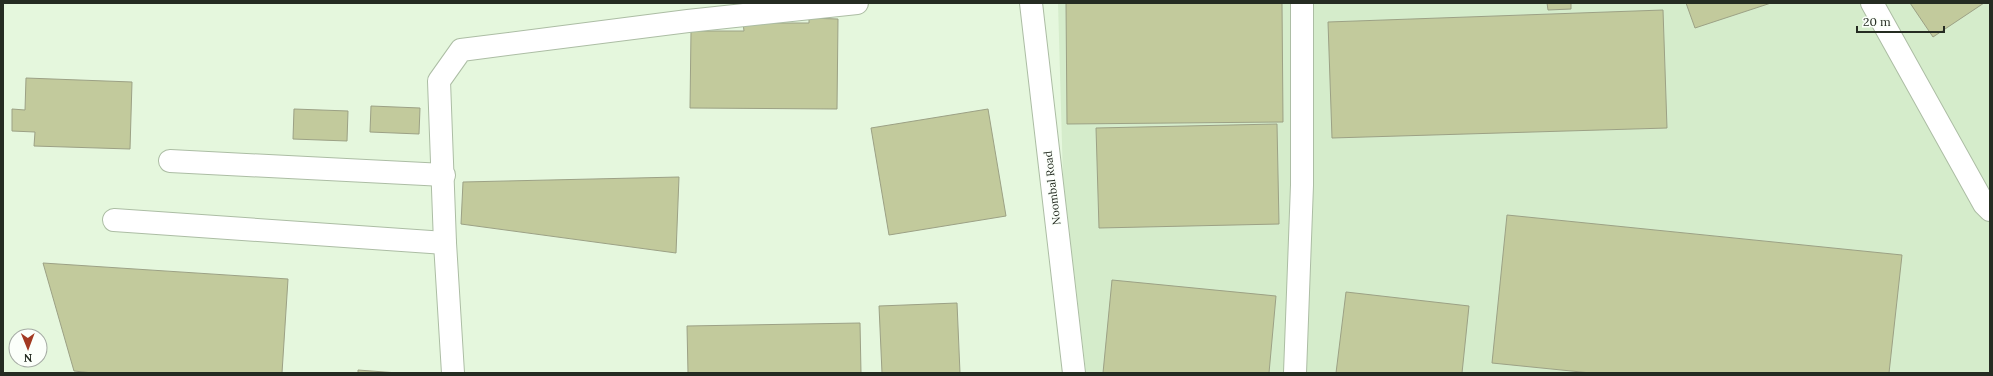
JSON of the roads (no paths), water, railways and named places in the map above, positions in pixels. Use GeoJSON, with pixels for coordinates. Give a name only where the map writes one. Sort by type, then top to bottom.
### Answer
{"type":"FeatureCollection","features":[{"type":"Feature","properties":{"kind":"street"},"geometry":{"type":"LineString","coordinates":[[453,373],[445,243],[444,176],[439,81],[461,50],[688,21],[857,3]]}},
{"type":"Feature","properties":{"kind":"street","name":"Noombal Road"},"geometry":{"type":"LineString","coordinates":[[1030,3],[1074,373]]}},
{"type":"Feature","properties":{"kind":"street"},"geometry":{"type":"LineString","coordinates":[[1296,373],[1302,185],[1302,3]]}},
{"type":"Feature","properties":{"kind":"street"},"geometry":{"type":"LineString","coordinates":[[1872,3],[1984,204],[1990,210]]}},
{"type":"Feature","properties":{"kind":"street"},"geometry":{"type":"LineString","coordinates":[[170,161],[444,176]]}},
{"type":"Feature","properties":{"kind":"street"},"geometry":{"type":"LineString","coordinates":[[114,220],[445,243]]}}]}
